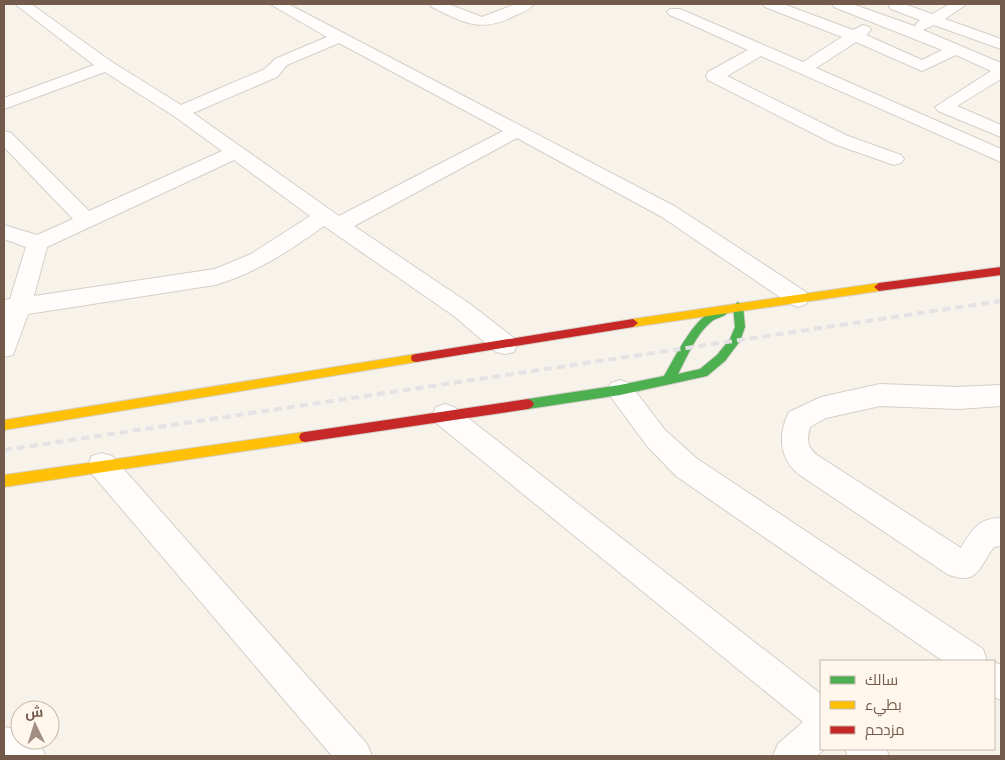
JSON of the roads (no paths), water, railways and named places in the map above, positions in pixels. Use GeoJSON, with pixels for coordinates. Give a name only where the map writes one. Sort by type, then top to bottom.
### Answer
{"type":"FeatureCollection","features":[{"type":"Feature","properties":{"kind":"main road"},"geometry":{"type":"LineString","coordinates":[[4,426],[738,306],[1001,271]]}},
{"type":"Feature","properties":{"kind":"main road"},"geometry":{"type":"LineString","coordinates":[[4,481],[102,465],[620,390],[703,373],[721,358],[735,341],[740,327],[738,306]]}},
{"type":"Feature","properties":{"kind":"main road"},"geometry":{"type":"LineString","coordinates":[[668,380],[686,347],[708,318],[738,306]]}},
{"type":"Feature","properties":{"kind":"street"},"geometry":{"type":"LineString","coordinates":[[22,4],[106,66],[180,112],[331,221],[462,310],[506,345]]}},
{"type":"Feature","properties":{"kind":"street"},"geometry":{"type":"LineString","coordinates":[[276,4],[669,212],[798,298]]}},
{"type":"Feature","properties":{"kind":"street"},"geometry":{"type":"LineString","coordinates":[[437,4],[474,22],[482,23],[498,19],[527,4]]}},
{"type":"Feature","properties":{"kind":"street"},"geometry":{"type":"LineString","coordinates":[[770,4],[884,47],[922,66],[956,50]]}},
{"type":"Feature","properties":{"kind":"street"},"geometry":{"type":"LineString","coordinates":[[839,4],[913,31],[1001,70]]}},
{"type":"Feature","properties":{"kind":"street"},"geometry":{"type":"LineString","coordinates":[[890,4],[1001,44]]}},
{"type":"Feature","properties":{"kind":"street"},"geometry":{"type":"LineString","coordinates":[[884,47],[959,4]]}},
{"type":"Feature","properties":{"kind":"street"},"geometry":{"type":"LineString","coordinates":[[675,12],[1001,156]]}},
{"type":"Feature","properties":{"kind":"street"},"geometry":{"type":"LineString","coordinates":[[804,69],[870,26],[879,18]]}},
{"type":"Feature","properties":{"kind":"street"},"geometry":{"type":"LineString","coordinates":[[180,112],[271,73],[277,69],[281,62],[339,37]]}},
{"type":"Feature","properties":{"kind":"street"},"geometry":{"type":"LineString","coordinates":[[760,50],[714,76],[841,140],[894,159]]}},
{"type":"Feature","properties":{"kind":"street"},"geometry":{"type":"LineString","coordinates":[[4,104],[106,66]]}},
{"type":"Feature","properties":{"kind":"street"},"geometry":{"type":"LineString","coordinates":[[1001,70],[944,107],[1001,132]]}},
{"type":"Feature","properties":{"kind":"street"},"geometry":{"type":"LineString","coordinates":[[12,308],[215,277],[237,271],[331,221],[517,131]]}},
{"type":"Feature","properties":{"kind":"street"},"geometry":{"type":"LineString","coordinates":[[4,137],[87,222]]}},
{"type":"Feature","properties":{"kind":"street"},"geometry":{"type":"LineString","coordinates":[[4,232],[38,243],[87,222],[234,152]]}},
{"type":"Feature","properties":{"kind":"street"},"geometry":{"type":"LineString","coordinates":[[4,348],[12,308],[38,243]]}},
{"type":"Feature","properties":{"kind":"street"},"geometry":{"type":"LineString","coordinates":[[620,390],[656,438],[686,467],[970,660]]}},
{"type":"Feature","properties":{"kind":"street"},"geometry":{"type":"LineString","coordinates":[[1001,395],[958,398],[880,395],[821,408],[798,420],[794,439],[796,455],[807,464],[958,564],[969,562],[985,535],[991,531],[1001,532]]}},
{"type":"Feature","properties":{"kind":"street"},"geometry":{"type":"LineString","coordinates":[[445,415],[820,714]]}},
{"type":"Feature","properties":{"kind":"street"},"geometry":{"type":"LineString","coordinates":[[102,465],[355,756]]}},
{"type":"Feature","properties":{"kind":"street"},"geometry":{"type":"LineString","coordinates":[[790,756],[820,730]]}},
{"type":"Feature","properties":{"kind":"street"},"geometry":{"type":"LineString","coordinates":[[4,744],[14,746],[28,756]]}},
{"type":"Feature","properties":{"kind":"railway"},"geometry":{"type":"LineString","coordinates":[[4,450],[1001,301]]}}]}
